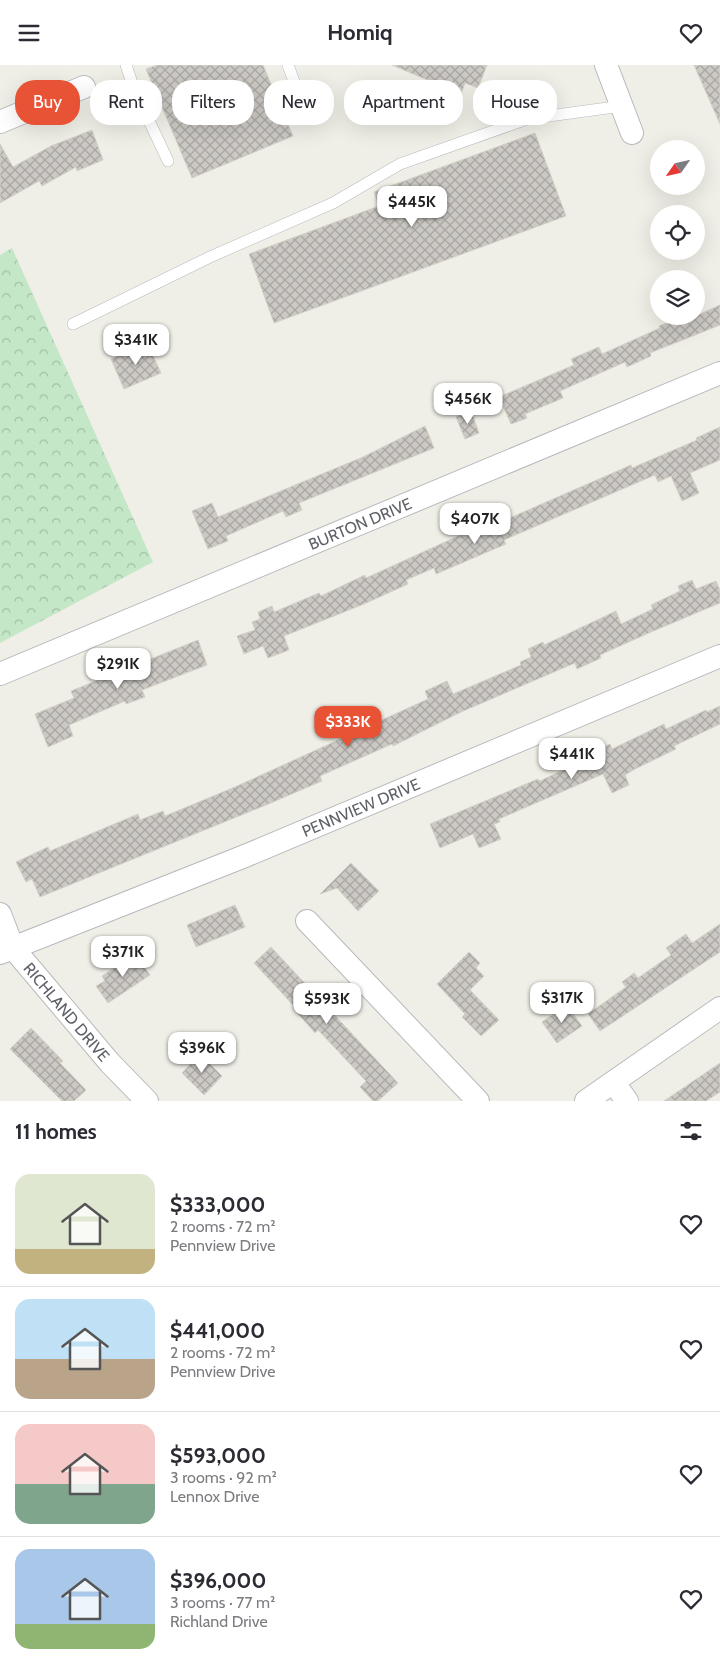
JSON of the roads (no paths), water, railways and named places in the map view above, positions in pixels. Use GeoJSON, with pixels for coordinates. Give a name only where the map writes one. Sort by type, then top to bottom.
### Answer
{"type":"FeatureCollection","features":[{"type":"Feature","properties":{"kind":"street"},"geometry":{"type":"LineString","coordinates":[[606,65],[632,133]]}},
{"type":"Feature","properties":{"kind":"street"},"geometry":{"type":"LineString","coordinates":[[0,122],[84,87]]}},
{"type":"Feature","properties":{"kind":"street","name":"BURTON DRIVE"},"geometry":{"type":"LineString","coordinates":[[0,674],[720,373]]}},
{"type":"Feature","properties":{"kind":"street","name":"PENNVIEW DRIVE"},"geometry":{"type":"LineString","coordinates":[[7,951],[254,852],[720,656]]}},
{"type":"Feature","properties":{"kind":"street","name":"RICHLAND DRIVE"},"geometry":{"type":"LineString","coordinates":[[0,914],[7,951],[147,1101]]}},
{"type":"Feature","properties":{"kind":"street"},"geometry":{"type":"LineString","coordinates":[[307,921],[478,1101]]}},
{"type":"Feature","properties":{"kind":"street"},"geometry":{"type":"LineString","coordinates":[[586,1101],[720,1008]]}},
{"type":"Feature","properties":{"kind":"street"},"geometry":{"type":"LineString","coordinates":[[614,1083],[627,1101]]}},
{"type":"Feature","properties":{"kind":"lane"},"geometry":{"type":"LineString","coordinates":[[126,65],[134,89],[168,161]]}},
{"type":"Feature","properties":{"kind":"lane"},"geometry":{"type":"LineString","coordinates":[[288,65],[293,80]]}},
{"type":"Feature","properties":{"kind":"lane"},"geometry":{"type":"LineString","coordinates":[[73,324],[210,257],[333,203],[400,164],[527,119],[622,106]]}}]}
